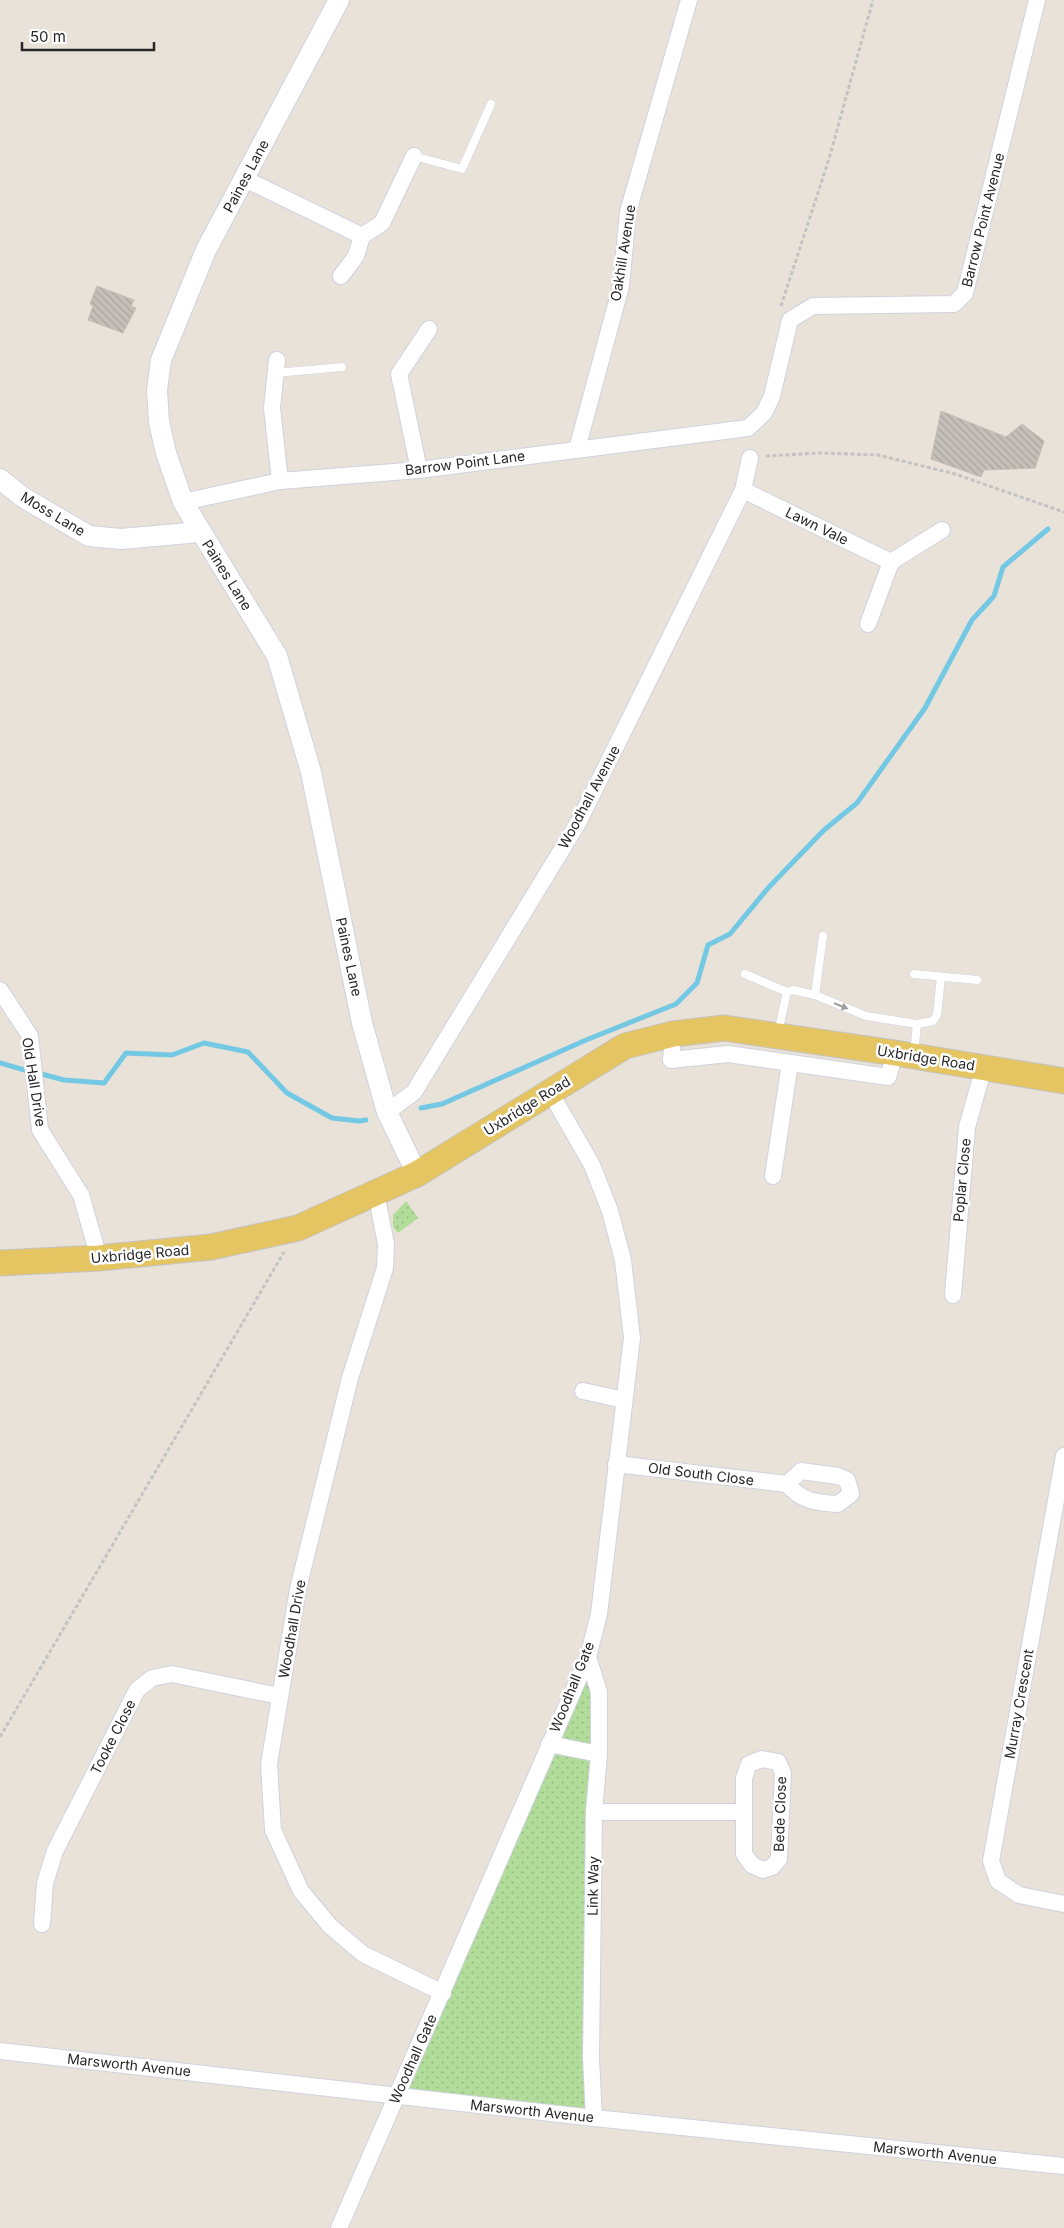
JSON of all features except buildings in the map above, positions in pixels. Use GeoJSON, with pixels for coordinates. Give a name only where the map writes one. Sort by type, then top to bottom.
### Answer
{"type":"FeatureCollection","features":[{"type":"Feature","properties":{"kind":"main road","name":"Uxbridge Road"},"geometry":{"type":"LineString","coordinates":[[0,1263],[98,1258],[211,1247],[298,1228],[417,1174],[625,1046],[673,1034],[724,1028],[1064,1081]]}},
{"type":"Feature","properties":{"kind":"street","name":"Paines Lane"},"geometry":{"type":"LineString","coordinates":[[339,0],[206,250],[161,360],[158,390],[159,422],[166,453],[183,502],[277,656],[311,772],[361,1020],[386,1112],[417,1174]]}},
{"type":"Feature","properties":{"kind":"street","name":"Oakhill Avenue"},"geometry":{"type":"LineString","coordinates":[[577,449],[621,286],[628,212],[689,0]]}},
{"type":"Feature","properties":{"kind":"street","name":"Barrow Point Avenue"},"geometry":{"type":"LineString","coordinates":[[790,320],[813,306],[954,304],[965,293],[1037,0]]}},
{"type":"Feature","properties":{"kind":"street"},"geometry":{"type":"LineString","coordinates":[[341,276],[356,256],[362,236],[382,224],[414,156]]}},
{"type":"Feature","properties":{"kind":"street"},"geometry":{"type":"LineString","coordinates":[[245,179],[362,236]]}},
{"type":"Feature","properties":{"kind":"street","name":"Barrow Point Lane"},"geometry":{"type":"LineString","coordinates":[[183,502],[280,481],[419,470],[748,428],[764,413],[772,396],[790,320]]}},
{"type":"Feature","properties":{"kind":"street"},"geometry":{"type":"LineString","coordinates":[[419,470],[399,374],[429,329]]}},
{"type":"Feature","properties":{"kind":"street"},"geometry":{"type":"LineString","coordinates":[[277,366],[272,408],[280,481]]}},
{"type":"Feature","properties":{"kind":"street","name":"Woodhall Avenue"},"geometry":{"type":"LineString","coordinates":[[386,1112],[414,1092],[578,822],[743,490],[750,458]]}},
{"type":"Feature","properties":{"kind":"street","name":"Moss Lane"},"geometry":{"type":"LineString","coordinates":[[0,479],[24,498],[90,536],[121,539],[200,532]]}},
{"type":"Feature","properties":{"kind":"street","name":"Lawn Vale"},"geometry":{"type":"LineString","coordinates":[[743,490],[891,562]]}},
{"type":"Feature","properties":{"kind":"street"},"geometry":{"type":"LineString","coordinates":[[868,624],[891,562],[942,530]]}},
{"type":"Feature","properties":{"kind":"street","name":"Old Hall Drive"},"geometry":{"type":"LineString","coordinates":[[0,990],[30,1036],[40,1130],[81,1195],[98,1258]]}},
{"type":"Feature","properties":{"kind":"street"},"geometry":{"type":"LineString","coordinates":[[673,1034],[671,1060],[728,1054],[888,1077],[904,1055]]}},
{"type":"Feature","properties":{"kind":"street"},"geometry":{"type":"LineString","coordinates":[[773,1176],[790,1063]]}},
{"type":"Feature","properties":{"kind":"street","name":"Poplar Close"},"geometry":{"type":"LineString","coordinates":[[953,1295],[967,1127],[984,1068]]}},
{"type":"Feature","properties":{"kind":"street","name":"Woodhall Gate"},"geometry":{"type":"LineString","coordinates":[[339,2228],[443,1993],[588,1656],[599,1614],[632,1338],[623,1260],[610,1211],[592,1165],[550,1092]]}},
{"type":"Feature","properties":{"kind":"street","name":"Woodhall Drive"},"geometry":{"type":"LineString","coordinates":[[376,1193],[386,1244],[385,1268],[350,1378],[303,1569],[269,1764],[273,1830],[301,1891],[330,1926],[363,1954],[443,1993]]}},
{"type":"Feature","properties":{"kind":"street"},"geometry":{"type":"LineString","coordinates":[[583,1391],[624,1400]]}},
{"type":"Feature","properties":{"kind":"street","name":"Murray Crescent"},"geometry":{"type":"LineString","coordinates":[[1064,1456],[991,1861],[998,1881],[1019,1895],[1064,1904]]}},
{"type":"Feature","properties":{"kind":"street","name":"Old South Close"},"geometry":{"type":"LineString","coordinates":[[616,1464],[786,1484]]}},
{"type":"Feature","properties":{"kind":"street","name":"Link Way"},"geometry":{"type":"LineString","coordinates":[[588,1656],[598,1692],[599,1754],[594,1812],[591,2058],[594,2118]]}},
{"type":"Feature","properties":{"kind":"street","name":"Tooke Close"},"geometry":{"type":"LineString","coordinates":[[42,1924],[45,1883],[55,1851],[137,1690],[152,1678],[172,1674],[280,1696]]}},
{"type":"Feature","properties":{"kind":"street"},"geometry":{"type":"LineString","coordinates":[[549,1744],[599,1754]]}},
{"type":"Feature","properties":{"kind":"street","name":"Bede Close"},"geometry":{"type":"LineString","coordinates":[[762,1759],[778,1762],[783,1774],[779,1859],[772,1867],[763,1870],[752,1865],[744,1854],[744,1812],[744,1778],[749,1764],[762,1759]]}},
{"type":"Feature","properties":{"kind":"street"},"geometry":{"type":"LineString","coordinates":[[594,1812],[744,1812]]}},
{"type":"Feature","properties":{"kind":"street","name":"Marsworth Avenue"},"geometry":{"type":"LineString","coordinates":[[0,2051],[594,2118],[1064,2166]]}},
{"type":"Feature","properties":{"kind":"lane"},"geometry":{"type":"LineString","coordinates":[[414,156],[462,170],[491,104]]}},
{"type":"Feature","properties":{"kind":"lane"},"geometry":{"type":"LineString","coordinates":[[277,366],[342,367]]}},
{"type":"Feature","properties":{"kind":"lane"},"geometry":{"type":"LineString","coordinates":[[814,995],[823,936]]}},
{"type":"Feature","properties":{"kind":"lane"},"geometry":{"type":"LineString","coordinates":[[745,974],[787,992],[793,990],[814,995],[866,1016],[918,1024],[933,1020],[937,1015],[942,977]]}},
{"type":"Feature","properties":{"kind":"lane"},"geometry":{"type":"LineString","coordinates":[[914,974],[977,980]]}},
{"type":"Feature","properties":{"kind":"lane"},"geometry":{"type":"LineString","coordinates":[[777,1035],[787,992]]}},
{"type":"Feature","properties":{"kind":"lane"},"geometry":{"type":"LineString","coordinates":[[904,1055],[918,1024]]}},
{"type":"Feature","properties":{"kind":"path"},"geometry":{"type":"LineString","coordinates":[[790,320],[778,322],[783,299],[829,158],[873,0]]}},
{"type":"Feature","properties":{"kind":"path"},"geometry":{"type":"LineString","coordinates":[[750,458],[820,453],[878,455],[955,474],[1064,512]]}},
{"type":"Feature","properties":{"kind":"path"},"geometry":{"type":"LineString","coordinates":[[0,1737],[298,1228]]}},
{"type":"Feature","properties":{"kind":"green space"},"geometry":{"type":"Polygon","coordinates":[[[406,1201],[418,1218],[398,1233],[393,1227],[393,1215],[406,1201]]]}},
{"type":"Feature","properties":{"kind":"green space"},"geometry":{"type":"Polygon","coordinates":[[[588,1657],[599,1692],[594,2118],[396,2096],[588,1657]]]}},
{"type":"Feature","properties":{"kind":"waterway"},"geometry":{"type":"LineString","coordinates":[[421,1108],[442,1104],[586,1040],[676,1004],[697,983],[708,945],[730,934],[769,887],[824,830],[857,803],[925,708],[972,620],[994,596],[1003,567],[1048,529]]}},
{"type":"Feature","properties":{"kind":"waterway"},"geometry":{"type":"LineString","coordinates":[[38,1073],[64,1080],[104,1083],[126,1053],[172,1055],[204,1043],[248,1052],[287,1093],[332,1118],[366,1120]]}},
{"type":"Feature","properties":{"kind":"waterway"},"geometry":{"type":"LineString","coordinates":[[0,1063],[28,1071]]}}]}
